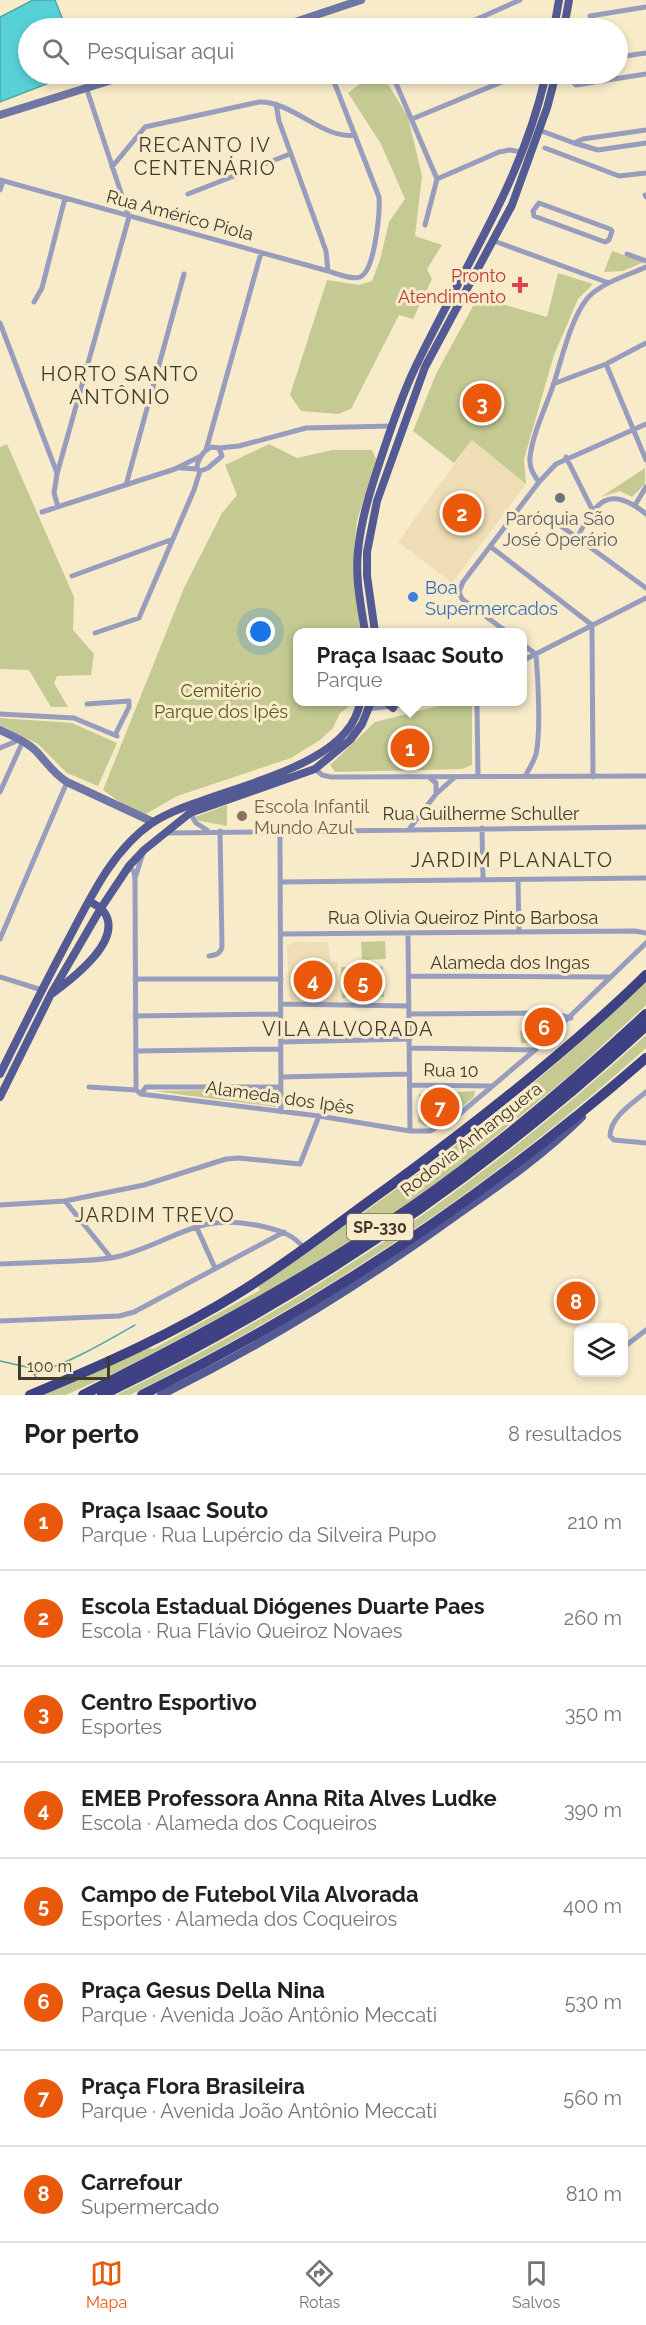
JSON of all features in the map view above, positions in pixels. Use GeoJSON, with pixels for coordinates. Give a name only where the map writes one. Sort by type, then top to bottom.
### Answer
{"type":"FeatureCollection","features":[{"type":"Feature","properties":{"kind":"highway"},"geometry":{"type":"LineString","coordinates":[[30,1395],[84,1373],[159,1337],[240,1292],[426,1160],[503,1100],[579,1036],[646,975]]}},
{"type":"Feature","properties":{"kind":"highway","name":"Rodovia Anhanguera"},"geometry":{"type":"LineString","coordinates":[[83,1395],[167,1353],[296,1280],[414,1205],[515,1129],[591,1065],[646,1014]]}},
{"type":"Feature","properties":{"kind":"highway","name":"Rodovia Anhanguera"},"geometry":{"type":"LineString","coordinates":[[102,1395],[257,1315],[418,1213],[552,1110],[646,1026]]}},
{"type":"Feature","properties":{"kind":"highway"},"geometry":{"type":"LineString","coordinates":[[142,1395],[266,1330],[398,1248],[473,1195],[646,1058]]}},
{"type":"Feature","properties":{"kind":"main road"},"geometry":{"type":"LineString","coordinates":[[556,18],[559,0]]}},
{"type":"Feature","properties":{"kind":"main road"},"geometry":{"type":"LineString","coordinates":[[566,18],[569,0]]}},
{"type":"Feature","properties":{"kind":"main road"},"geometry":{"type":"LineString","coordinates":[[364,628],[358,577],[358,552],[370,491],[414,371],[455,288],[505,197],[538,107],[544,84]]}},
{"type":"Feature","properties":{"kind":"main road"},"geometry":{"type":"LineString","coordinates":[[374,628],[367,576],[367,552],[377,501],[425,367],[512,205],[553,84]]}},
{"type":"Feature","properties":{"kind":"main road"},"geometry":{"type":"LineString","coordinates":[[455,288],[452,304],[456,309]]}},
{"type":"Feature","properties":{"kind":"main road"},"geometry":{"type":"LineString","coordinates":[[392,426],[399,428],[400,437]]}},
{"type":"Feature","properties":{"kind":"main road"},"geometry":{"type":"LineString","coordinates":[[315,769],[317,760],[351,724],[360,706]]}},
{"type":"Feature","properties":{"kind":"main road"},"geometry":{"type":"LineString","coordinates":[[0,1097],[51,994],[101,908],[129,866],[146,848],[190,813],[315,769],[350,740],[370,706]]}},
{"type":"Feature","properties":{"kind":"main road"},"geometry":{"type":"LineString","coordinates":[[0,1074],[89,901],[117,855],[135,836],[153,822],[193,803],[298,766],[323,752]]}},
{"type":"Feature","properties":{"kind":"main road"},"geometry":{"type":"LineString","coordinates":[[146,848],[157,827],[153,822]]}},
{"type":"Feature","properties":{"kind":"main road"},"geometry":{"type":"LineString","coordinates":[[117,855],[129,866]]}},
{"type":"Feature","properties":{"kind":"main road"},"geometry":{"type":"LineString","coordinates":[[51,994],[82,970],[102,945],[109,927],[106,914],[89,901]]}},
{"type":"Feature","properties":{"kind":"main road"},"geometry":{"type":"LineString","coordinates":[[42,990],[51,994]]}},
{"type":"Feature","properties":{"kind":"main road"},"geometry":{"type":"LineString","coordinates":[[161,1395],[301,1320],[397,1258],[541,1152],[574,1125],[611,1088]]}},
{"type":"Feature","properties":{"kind":"street"},"geometry":{"type":"LineString","coordinates":[[310,18],[361,0]]}},
{"type":"Feature","properties":{"kind":"street"},"geometry":{"type":"LineString","coordinates":[[480,18],[520,0]]}},
{"type":"Feature","properties":{"kind":"street"},"geometry":{"type":"LineString","coordinates":[[590,16],[646,7]]}},
{"type":"Feature","properties":{"kind":"street"},"geometry":{"type":"LineString","coordinates":[[628,56],[646,53]]}},
{"type":"Feature","properties":{"kind":"street"},"geometry":{"type":"LineString","coordinates":[[628,77],[646,74]]}},
{"type":"Feature","properties":{"kind":"street"},"geometry":{"type":"LineString","coordinates":[[0,115],[96,84]]}},
{"type":"Feature","properties":{"kind":"street"},"geometry":{"type":"LineString","coordinates":[[112,167],[145,127],[259,102],[276,104],[339,134],[355,135],[335,84]]}},
{"type":"Feature","properties":{"kind":"street"},"geometry":{"type":"LineString","coordinates":[[396,84],[437,179],[425,225]]}},
{"type":"Feature","properties":{"kind":"street"},"geometry":{"type":"LineString","coordinates":[[412,119],[497,84]]}},
{"type":"Feature","properties":{"kind":"street"},"geometry":{"type":"LineString","coordinates":[[58,507],[54,493],[57,474],[129,217],[86,87]]}},
{"type":"Feature","properties":{"kind":"street"},"geometry":{"type":"LineString","coordinates":[[276,104],[290,154],[326,251],[328,271]]}},
{"type":"Feature","properties":{"kind":"street"},"geometry":{"type":"LineString","coordinates":[[539,130],[598,150],[646,143]]}},
{"type":"Feature","properties":{"kind":"street"},"geometry":{"type":"LineString","coordinates":[[574,143],[583,139],[646,130]]}},
{"type":"Feature","properties":{"kind":"street","name":"Rua Américo Piola"},"geometry":{"type":"LineString","coordinates":[[1,181],[328,271],[361,277],[368,271],[380,207],[376,189],[355,135]]}},
{"type":"Feature","properties":{"kind":"street"},"geometry":{"type":"LineString","coordinates":[[545,148],[619,176],[646,172]]}},
{"type":"Feature","properties":{"kind":"street"},"geometry":{"type":"LineString","coordinates":[[437,179],[500,152],[510,150],[522,152]]}},
{"type":"Feature","properties":{"kind":"street"},"geometry":{"type":"LineString","coordinates":[[188,194],[290,154]]}},
{"type":"Feature","properties":{"kind":"street"},"geometry":{"type":"LineString","coordinates":[[0,190],[1,181]]}},
{"type":"Feature","properties":{"kind":"street"},"geometry":{"type":"LineString","coordinates":[[34,302],[42,288],[65,198]]}},
{"type":"Feature","properties":{"kind":"street"},"geometry":{"type":"LineString","coordinates":[[542,203],[610,229],[612,234],[605,242],[534,216],[536,205],[542,203]]}},
{"type":"Feature","properties":{"kind":"street"},"geometry":{"type":"LineString","coordinates":[[494,241],[609,283]]}},
{"type":"Feature","properties":{"kind":"street"},"geometry":{"type":"LineString","coordinates":[[95,633],[139,618],[194,490],[199,470],[197,464],[206,450],[261,253]]}},
{"type":"Feature","properties":{"kind":"street"},"geometry":{"type":"LineString","coordinates":[[627,254],[646,261]]}},
{"type":"Feature","properties":{"kind":"street"},"geometry":{"type":"LineString","coordinates":[[539,482],[532,471],[531,455],[560,360],[583,304],[590,296],[609,283],[646,267]]}},
{"type":"Feature","properties":{"kind":"street"},"geometry":{"type":"LineString","coordinates":[[126,485],[184,274]]}},
{"type":"Feature","properties":{"kind":"street"},"geometry":{"type":"LineString","coordinates":[[0,323],[57,474]]}},
{"type":"Feature","properties":{"kind":"street"},"geometry":{"type":"LineString","coordinates":[[554,384],[606,364],[646,343]]}},
{"type":"Feature","properties":{"kind":"street"},"geometry":{"type":"LineString","coordinates":[[606,364],[646,460]]}},
{"type":"Feature","properties":{"kind":"street"},"geometry":{"type":"LineString","coordinates":[[500,628],[462,599],[459,592],[464,582],[539,482],[556,464],[646,424]]}},
{"type":"Feature","properties":{"kind":"street"},"geometry":{"type":"LineString","coordinates":[[206,450],[239,446],[306,428],[392,426]]}},
{"type":"Feature","properties":{"kind":"street"},"geometry":{"type":"LineString","coordinates":[[212,430],[222,456]]}},
{"type":"Feature","properties":{"kind":"street"},"geometry":{"type":"LineString","coordinates":[[175,469],[208,468],[239,446]]}},
{"type":"Feature","properties":{"kind":"street"},"geometry":{"type":"LineString","coordinates":[[42,512],[175,469],[201,456]]}},
{"type":"Feature","properties":{"kind":"street"},"geometry":{"type":"LineString","coordinates":[[566,458],[592,509]]}},
{"type":"Feature","properties":{"kind":"street"},"geometry":{"type":"LineString","coordinates":[[635,505],[646,487]]}},
{"type":"Feature","properties":{"kind":"street"},"geometry":{"type":"LineString","coordinates":[[577,538],[592,509],[601,502],[624,501],[635,505],[646,514]]}},
{"type":"Feature","properties":{"kind":"street"},"geometry":{"type":"LineString","coordinates":[[561,526],[646,588]]}},
{"type":"Feature","properties":{"kind":"street"},"geometry":{"type":"LineString","coordinates":[[72,576],[173,539]]}},
{"type":"Feature","properties":{"kind":"street"},"geometry":{"type":"LineString","coordinates":[[490,547],[592,625]]}},
{"type":"Feature","properties":{"kind":"street"},"geometry":{"type":"LineString","coordinates":[[527,658],[646,598]]}},
{"type":"Feature","properties":{"kind":"street"},"geometry":{"type":"LineString","coordinates":[[592,625],[593,777]]}},
{"type":"Feature","properties":{"kind":"street"},"geometry":{"type":"LineString","coordinates":[[527,648],[536,654]]}},
{"type":"Feature","properties":{"kind":"street"},"geometry":{"type":"LineString","coordinates":[[526,776],[537,746],[536,654]]}},
{"type":"Feature","properties":{"kind":"street"},"geometry":{"type":"LineString","coordinates":[[0,714],[74,718],[116,736],[129,707],[129,701],[87,704]]}},
{"type":"Feature","properties":{"kind":"street"},"geometry":{"type":"LineString","coordinates":[[477,706],[478,777]]}},
{"type":"Feature","properties":{"kind":"street"},"geometry":{"type":"LineString","coordinates":[[0,730],[36,752],[56,775],[67,782],[153,822]]}},
{"type":"Feature","properties":{"kind":"street"},"geometry":{"type":"LineString","coordinates":[[0,748],[21,741]]}},
{"type":"Feature","properties":{"kind":"street"},"geometry":{"type":"LineString","coordinates":[[0,792],[21,741]]}},
{"type":"Feature","properties":{"kind":"street"},"geometry":{"type":"LineString","coordinates":[[315,769],[322,775],[331,777],[646,776]]}},
{"type":"Feature","properties":{"kind":"street"},"geometry":{"type":"LineString","coordinates":[[428,777],[436,783],[436,794]]}},
{"type":"Feature","properties":{"kind":"street"},"geometry":{"type":"LineString","coordinates":[[410,828],[436,794],[455,777]]}},
{"type":"Feature","properties":{"kind":"street"},"geometry":{"type":"LineString","coordinates":[[0,939],[67,782]]}},
{"type":"Feature","properties":{"kind":"street"},"geometry":{"type":"LineString","coordinates":[[190,813],[196,822],[208,831]]}},
{"type":"Feature","properties":{"kind":"street","name":"Rua Guilherme Schuller"},"geometry":{"type":"LineString","coordinates":[[164,833],[410,828],[646,827]]}},
{"type":"Feature","properties":{"kind":"street"},"geometry":{"type":"LineString","coordinates":[[482,828],[483,880]]}},
{"type":"Feature","properties":{"kind":"street"},"geometry":{"type":"LineString","coordinates":[[280,830],[281,1112]]}},
{"type":"Feature","properties":{"kind":"street"},"geometry":{"type":"LineString","coordinates":[[208,956],[221,952],[222,947],[220,831]]}},
{"type":"Feature","properties":{"kind":"street"},"geometry":{"type":"LineString","coordinates":[[135,880],[146,848]]}},
{"type":"Feature","properties":{"kind":"street"},"geometry":{"type":"LineString","coordinates":[[129,866],[134,872],[135,880],[135,1016],[138,1092],[146,1087],[281,1086]]}},
{"type":"Feature","properties":{"kind":"street"},"geometry":{"type":"LineString","coordinates":[[280,882],[646,878]]}},
{"type":"Feature","properties":{"kind":"street"},"geometry":{"type":"LineString","coordinates":[[518,880],[519,932]]}},
{"type":"Feature","properties":{"kind":"street","name":"Rua Olivia Queiroz Pinto Barbosa"},"geometry":{"type":"LineString","coordinates":[[281,934],[635,931],[646,933]]}},
{"type":"Feature","properties":{"kind":"street"},"geometry":{"type":"LineString","coordinates":[[408,933],[410,1131]]}},
{"type":"Feature","properties":{"kind":"street"},"geometry":{"type":"LineString","coordinates":[[491,1086],[571,1018],[646,943]]}},
{"type":"Feature","properties":{"kind":"street"},"geometry":{"type":"LineString","coordinates":[[2,976],[42,990]]}},
{"type":"Feature","properties":{"kind":"street","name":"Alameda dos Ingas"},"geometry":{"type":"LineString","coordinates":[[409,976],[612,977]]}},
{"type":"Feature","properties":{"kind":"street"},"geometry":{"type":"LineString","coordinates":[[135,979],[281,980]]}},
{"type":"Feature","properties":{"kind":"street"},"geometry":{"type":"LineString","coordinates":[[281,1004],[409,1006]]}},
{"type":"Feature","properties":{"kind":"street"},"geometry":{"type":"LineString","coordinates":[[409,1014],[552,1013],[571,1018]]}},
{"type":"Feature","properties":{"kind":"street"},"geometry":{"type":"LineString","coordinates":[[135,1016],[281,1014]]}},
{"type":"Feature","properties":{"kind":"street"},"geometry":{"type":"LineString","coordinates":[[281,1042],[410,1039]]}},
{"type":"Feature","properties":{"kind":"street"},"geometry":{"type":"LineString","coordinates":[[410,1048],[535,1050]]}},
{"type":"Feature","properties":{"kind":"street"},"geometry":{"type":"LineString","coordinates":[[136,1051],[281,1049]]}},
{"type":"Feature","properties":{"kind":"street"},"geometry":{"type":"LineString","coordinates":[[281,1077],[410,1074]]}},
{"type":"Feature","properties":{"kind":"street","name":"Rua 10"},"geometry":{"type":"LineString","coordinates":[[410,1085],[491,1086]]}},
{"type":"Feature","properties":{"kind":"street","name":"Alameda dos Ipês"},"geometry":{"type":"LineString","coordinates":[[89,1087],[319,1116],[420,1132],[441,1127],[491,1086]]}},
{"type":"Feature","properties":{"kind":"street"},"geometry":{"type":"LineString","coordinates":[[646,1092],[613,1124],[610,1136],[614,1140],[646,1143]]}},
{"type":"Feature","properties":{"kind":"street"},"geometry":{"type":"LineString","coordinates":[[0,1205],[65,1201],[144,1185],[226,1159],[239,1158],[300,1164],[304,1160],[319,1116]]}},
{"type":"Feature","properties":{"kind":"street"},"geometry":{"type":"LineString","coordinates":[[65,1201],[111,1258]]}},
{"type":"Feature","properties":{"kind":"street"},"geometry":{"type":"LineString","coordinates":[[0,1264],[111,1258],[196,1226],[216,1222],[240,1223],[284,1232],[295,1237],[304,1248]]}},
{"type":"Feature","properties":{"kind":"street"},"geometry":{"type":"LineString","coordinates":[[196,1226],[215,1268]]}},
{"type":"Feature","properties":{"kind":"street"},"geometry":{"type":"LineString","coordinates":[[0,1321],[119,1316],[134,1312],[284,1232]]}},
{"type":"Feature","properties":{"kind":"street"},"geometry":{"type":"LineString","coordinates":[[628,1344],[646,1330]]}},
{"type":"Feature","properties":{"kind":"shaded area"},"geometry":{"type":"Polygon","coordinates":[[[472,440],[526,484],[452,583],[398,542],[472,440]]]}},
{"type":"Feature","properties":{"kind":"shaded area"},"geometry":{"type":"Polygon","coordinates":[[[292,942],[328,942],[331,962],[338,962],[338,1005],[292,1001],[287,947],[292,942]]]}},
{"type":"Feature","properties":{"kind":"green space"},"geometry":{"type":"Polygon","coordinates":[[[360,84],[388,84],[408,117],[422,176],[415,236],[442,245],[427,269],[432,279],[413,319],[399,315],[351,409],[338,414],[301,411],[290,395],[327,280],[359,285],[372,281],[380,260],[389,222],[405,199],[381,144],[348,93],[360,84]]]}},
{"type":"Feature","properties":{"kind":"green space"},"geometry":{"type":"Polygon","coordinates":[[[612,251],[644,262],[623,271],[604,272],[612,251]]]}},
{"type":"Feature","properties":{"kind":"green space"},"geometry":{"type":"Polygon","coordinates":[[[558,273],[593,284],[578,299],[554,355],[524,459],[526,484],[472,440],[454,463],[413,431],[436,374],[478,297],[547,317],[558,273]]]}},
{"type":"Feature","properties":{"kind":"green space"},"geometry":{"type":"Polygon","coordinates":[[[7,444],[74,597],[73,630],[94,654],[91,675],[57,676],[54,683],[68,707],[51,707],[29,670],[0,669],[0,447],[7,444]]]}},
{"type":"Feature","properties":{"kind":"green space","name":"Cemitério Parque dos Ipês"},"geometry":{"type":"Polygon","coordinates":[[[269,444],[297,458],[332,450],[372,450],[376,459],[357,521],[354,551],[360,628],[293,628],[293,706],[350,706],[340,713],[333,728],[320,740],[291,758],[177,796],[146,814],[124,805],[103,790],[184,588],[222,513],[237,495],[225,465],[269,444]]]}},
{"type":"Feature","properties":{"kind":"green space"},"geometry":{"type":"Polygon","coordinates":[[[645,468],[645,484],[632,497],[620,491],[601,497],[645,468]]]}},
{"type":"Feature","properties":{"kind":"green space"},"geometry":{"type":"Polygon","coordinates":[[[438,706],[472,706],[472,765],[462,769],[335,772],[330,765],[375,722],[438,706]]]}},
{"type":"Feature","properties":{"kind":"green space"},"geometry":{"type":"Polygon","coordinates":[[[0,718],[72,723],[117,743],[98,786],[67,773],[38,744],[0,725],[0,718]]]}},
{"type":"Feature","properties":{"kind":"green space"},"geometry":{"type":"Polygon","coordinates":[[[227,805],[227,826],[190,819],[227,805]]]}},
{"type":"Feature","properties":{"kind":"green space"},"geometry":{"type":"Polygon","coordinates":[[[385,941],[386,959],[362,960],[361,942],[385,941]]]}},
{"type":"Feature","properties":{"kind":"green space"},"geometry":{"type":"Polygon","coordinates":[[[383,966],[384,997],[342,998],[341,967],[383,966]]]}},
{"type":"Feature","properties":{"kind":"green space"},"geometry":{"type":"Polygon","coordinates":[[[646,979],[646,1005],[569,1076],[461,1165],[384,1221],[292,1279],[121,1370],[66,1395],[40,1395],[149,1348],[153,1349],[260,1290],[258,1287],[382,1199],[503,1108],[589,1034],[646,979]]]}},
{"type":"Feature","properties":{"kind":"green space"},"geometry":{"type":"Polygon","coordinates":[[[536,1015],[556,1016],[556,1024],[539,1043],[521,1043],[520,1031],[536,1031],[536,1015]]]}},
{"type":"Feature","properties":{"kind":"green space"},"geometry":{"type":"Polygon","coordinates":[[[646,1035],[646,1048],[587,1099],[464,1195],[400,1239],[267,1321],[199,1359],[130,1395],[116,1395],[258,1320],[394,1234],[460,1188],[523,1139],[646,1035]]]}},
{"type":"Feature","properties":{"kind":"green space"},"geometry":{"type":"Polygon","coordinates":[[[278,1089],[276,1107],[154,1091],[278,1089]]]}},
{"type":"Feature","properties":{"kind":"green space"},"geometry":{"type":"Polygon","coordinates":[[[475,1091],[474,1097],[449,1117],[426,1126],[418,1122],[419,1094],[475,1091]]]}},
{"type":"Feature","properties":{"kind":"water"},"geometry":{"type":"Polygon","coordinates":[[[33,0],[55,0],[62,18],[18,18],[18,84],[46,84],[0,102],[0,17],[33,0]]]}},
{"type":"Feature","properties":{"kind":"waterway"},"geometry":{"type":"LineString","coordinates":[[34,1374],[74,1358],[135,1325]]}},
{"type":"Feature","properties":{"kind":"waterway"},"geometry":{"type":"LineString","coordinates":[[0,1361],[31,1368],[37,1379]]}},
{"type":"Feature","properties":{"kind":"place","name":"Pronto Atendimento"},"geometry":{"type":"Point","coordinates":[520,285]}},
{"type":"Feature","properties":{"kind":"place","name":"Centro Esportivo"},"geometry":{"type":"Point","coordinates":[482,403]}},
{"type":"Feature","properties":{"kind":"place","name":"Paróquia São José Operário"},"geometry":{"type":"Point","coordinates":[560,498]}},
{"type":"Feature","properties":{"kind":"place","name":"Escola Estadual Diógenes Duarte Paes"},"geometry":{"type":"Point","coordinates":[462,513]}},
{"type":"Feature","properties":{"kind":"place","name":"Boa Supermercados"},"geometry":{"type":"Point","coordinates":[413,597]}},
{"type":"Feature","properties":{"kind":"place","name":"Praça Isaac Souto"},"geometry":{"type":"Point","coordinates":[410,748]}},
{"type":"Feature","properties":{"kind":"place","name":"Escola Infantil Mundo Azul"},"geometry":{"type":"Point","coordinates":[242,816]}},
{"type":"Feature","properties":{"kind":"place","name":"EMEB Professora Anna Rita Alves Ludke"},"geometry":{"type":"Point","coordinates":[313,980]}},
{"type":"Feature","properties":{"kind":"place","name":"Campo de Futebol Vila Alvorada"},"geometry":{"type":"Point","coordinates":[363,982]}},
{"type":"Feature","properties":{"kind":"place","name":"Praça Gesus Della Nina"},"geometry":{"type":"Point","coordinates":[544,1027]}},
{"type":"Feature","properties":{"kind":"place","name":"Praça Flora Brasileira"},"geometry":{"type":"Point","coordinates":[440,1107]}},
{"type":"Feature","properties":{"kind":"place","name":"Carrefour"},"geometry":{"type":"Point","coordinates":[576,1301]}},
{"type":"Feature","properties":{"kind":"district","name":"RECANTO IV CENTENÁRIO"},"geometry":{"type":"Point","coordinates":[205,156]}},
{"type":"Feature","properties":{"kind":"district","name":"HORTO SANTO ANTÔNIO"},"geometry":{"type":"Point","coordinates":[120,386]}},
{"type":"Feature","properties":{"kind":"district","name":"JARDIM PLANALTO"},"geometry":{"type":"Point","coordinates":[512,860]}},
{"type":"Feature","properties":{"kind":"district","name":"VILA ALVORADA"},"geometry":{"type":"Point","coordinates":[348,1029]}},
{"type":"Feature","properties":{"kind":"district","name":"JARDIM TREVO"},"geometry":{"type":"Point","coordinates":[155,1215]}}]}
